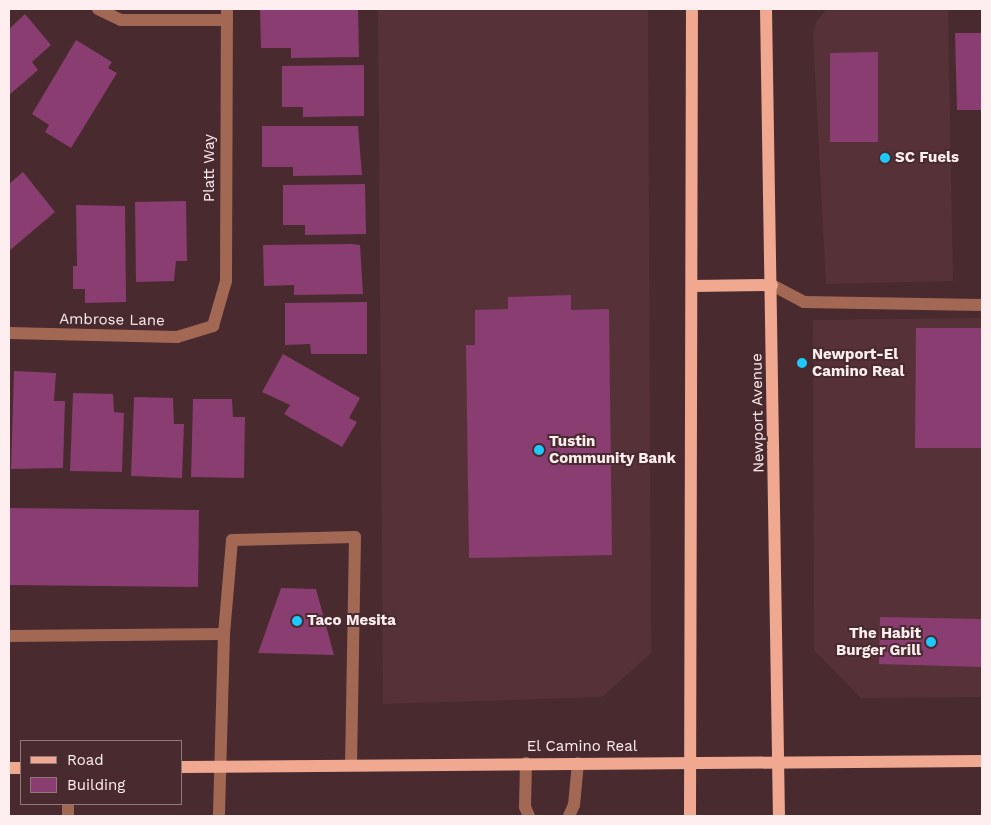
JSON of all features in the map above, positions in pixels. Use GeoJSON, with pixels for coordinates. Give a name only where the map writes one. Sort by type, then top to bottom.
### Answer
{"type":"FeatureCollection","features":[{"type":"Feature","properties":{"kind":"main road"},"geometry":{"type":"LineString","coordinates":[[690,816],[692,9]]}},
{"type":"Feature","properties":{"kind":"main road","name":"Newport Avenue"},"geometry":{"type":"LineString","coordinates":[[766,9],[780,816]]}},
{"type":"Feature","properties":{"kind":"main road"},"geometry":{"type":"LineString","coordinates":[[692,286],[772,285]]}},
{"type":"Feature","properties":{"kind":"main road","name":"El Camino Real"},"geometry":{"type":"LineString","coordinates":[[182,767],[982,761]]}},
{"type":"Feature","properties":{"kind":"street"},"geometry":{"type":"LineString","coordinates":[[98,9],[121,20],[227,14]]}},
{"type":"Feature","properties":{"kind":"street","name":"Platt Way"},"geometry":{"type":"LineString","coordinates":[[213,326],[226,281],[227,14]]}},
{"type":"Feature","properties":{"kind":"street"},"geometry":{"type":"LineString","coordinates":[[772,285],[804,302],[982,305]]}},
{"type":"Feature","properties":{"kind":"street","name":"Ambrose Lane"},"geometry":{"type":"LineString","coordinates":[[9,333],[177,337],[213,326]]}},
{"type":"Feature","properties":{"kind":"street"},"geometry":{"type":"LineString","coordinates":[[219,816],[222,766],[224,634],[232,540],[355,537],[351,765]]}},
{"type":"Feature","properties":{"kind":"street"},"geometry":{"type":"LineString","coordinates":[[9,636],[224,634]]}},
{"type":"Feature","properties":{"kind":"street"},"geometry":{"type":"LineString","coordinates":[[569,816],[574,805],[578,763]]}},
{"type":"Feature","properties":{"kind":"street"},"geometry":{"type":"LineString","coordinates":[[526,764],[525,807],[529,816]]}},
{"type":"Feature","properties":{"kind":"shaded area"},"geometry":{"type":"Polygon","coordinates":[[[378,9],[648,9],[651,653],[602,697],[383,704],[378,9]]]}},
{"type":"Feature","properties":{"kind":"shaded area","name":"SC Fuels"},"geometry":{"type":"Polygon","coordinates":[[[827,9],[948,9],[953,281],[826,284],[813,35],[816,22],[827,9]]]}},
{"type":"Feature","properties":{"kind":"shaded area"},"geometry":{"type":"Polygon","coordinates":[[[982,318],[982,697],[861,698],[814,650],[813,320],[982,318]]]}},
{"type":"Feature","properties":{"kind":"building"},"geometry":{"type":"Polygon","coordinates":[[[260,9],[358,9],[359,57],[291,58],[291,48],[261,48],[260,9]]]}},
{"type":"Feature","properties":{"kind":"building"},"geometry":{"type":"Polygon","coordinates":[[[25,14],[51,45],[32,62],[38,70],[9,95],[9,29],[25,14]]]}},
{"type":"Feature","properties":{"kind":"building"},"geometry":{"type":"Polygon","coordinates":[[[955,33],[982,33],[981,110],[957,110],[955,33]]]}},
{"type":"Feature","properties":{"kind":"building"},"geometry":{"type":"Polygon","coordinates":[[[76,40],[112,62],[108,68],[117,73],[71,148],[45,132],[49,125],[32,114],[76,40]]]}},
{"type":"Feature","properties":{"kind":"building"},"geometry":{"type":"Polygon","coordinates":[[[878,52],[878,142],[830,142],[830,53],[878,52]]]}},
{"type":"Feature","properties":{"kind":"building"},"geometry":{"type":"Polygon","coordinates":[[[364,65],[364,116],[303,117],[303,107],[282,107],[282,66],[364,65]]]}},
{"type":"Feature","properties":{"kind":"building"},"geometry":{"type":"Polygon","coordinates":[[[262,126],[358,126],[362,175],[293,176],[293,167],[262,167],[262,126]]]}},
{"type":"Feature","properties":{"kind":"building"},"geometry":{"type":"Polygon","coordinates":[[[23,172],[55,212],[9,251],[9,184],[23,172]]]}},
{"type":"Feature","properties":{"kind":"building"},"geometry":{"type":"Polygon","coordinates":[[[365,184],[366,234],[305,235],[305,225],[283,225],[283,185],[365,184]]]}},
{"type":"Feature","properties":{"kind":"building"},"geometry":{"type":"Polygon","coordinates":[[[186,201],[187,261],[176,261],[174,281],[136,282],[135,202],[186,201]]]}},
{"type":"Feature","properties":{"kind":"building"},"geometry":{"type":"Polygon","coordinates":[[[76,205],[125,206],[126,302],[85,303],[85,289],[73,289],[73,266],[77,266],[76,205]]]}},
{"type":"Feature","properties":{"kind":"building"},"geometry":{"type":"Polygon","coordinates":[[[263,245],[360,245],[363,294],[294,295],[294,285],[264,286],[263,245]]]}},
{"type":"Feature","properties":{"kind":"building","name":"Tustin Community Bank"},"geometry":{"type":"Polygon","coordinates":[[[571,295],[571,310],[609,309],[612,555],[469,558],[466,345],[475,345],[475,310],[508,309],[508,297],[571,295]]]}},
{"type":"Feature","properties":{"kind":"building"},"geometry":{"type":"Polygon","coordinates":[[[367,302],[367,354],[311,354],[310,344],[285,345],[285,303],[367,302]]]}},
{"type":"Feature","properties":{"kind":"building"},"geometry":{"type":"Polygon","coordinates":[[[916,328],[982,328],[982,448],[915,448],[916,328]]]}},
{"type":"Feature","properties":{"kind":"building"},"geometry":{"type":"Polygon","coordinates":[[[283,354],[360,398],[349,418],[357,422],[342,447],[284,414],[290,405],[262,392],[283,354]]]}},
{"type":"Feature","properties":{"kind":"building"},"geometry":{"type":"Polygon","coordinates":[[[14,371],[56,373],[54,401],[65,401],[63,468],[11,469],[14,371]]]}},
{"type":"Feature","properties":{"kind":"building"},"geometry":{"type":"Polygon","coordinates":[[[73,393],[113,394],[114,412],[124,413],[122,472],[70,471],[73,393]]]}},
{"type":"Feature","properties":{"kind":"building"},"geometry":{"type":"Polygon","coordinates":[[[134,397],[173,398],[174,424],[184,424],[182,478],[131,476],[134,397]]]}},
{"type":"Feature","properties":{"kind":"building"},"geometry":{"type":"Polygon","coordinates":[[[193,399],[232,399],[233,417],[245,417],[244,478],[191,477],[193,399]]]}},
{"type":"Feature","properties":{"kind":"building"},"geometry":{"type":"Polygon","coordinates":[[[9,508],[199,510],[198,587],[9,585],[9,508]]]}},
{"type":"Feature","properties":{"kind":"building","name":"Taco Mesita"},"geometry":{"type":"Polygon","coordinates":[[[281,588],[316,589],[334,655],[258,653],[281,588]]]}},
{"type":"Feature","properties":{"kind":"building","name":"The Habit Burger Grill"},"geometry":{"type":"Polygon","coordinates":[[[880,617],[982,619],[982,667],[879,664],[880,617]]]}},
{"type":"Feature","properties":{"kind":"place","name":"SC Fuels"},"geometry":{"type":"Point","coordinates":[885,158]}},
{"type":"Feature","properties":{"kind":"place","name":"Newport-El Camino Real"},"geometry":{"type":"Point","coordinates":[802,363]}},
{"type":"Feature","properties":{"kind":"place","name":"Tustin Community Bank"},"geometry":{"type":"Point","coordinates":[539,450]}},
{"type":"Feature","properties":{"kind":"place","name":"Taco Mesita"},"geometry":{"type":"Point","coordinates":[297,621]}},
{"type":"Feature","properties":{"kind":"place","name":"The Habit Burger Grill"},"geometry":{"type":"Point","coordinates":[931,642]}}]}
